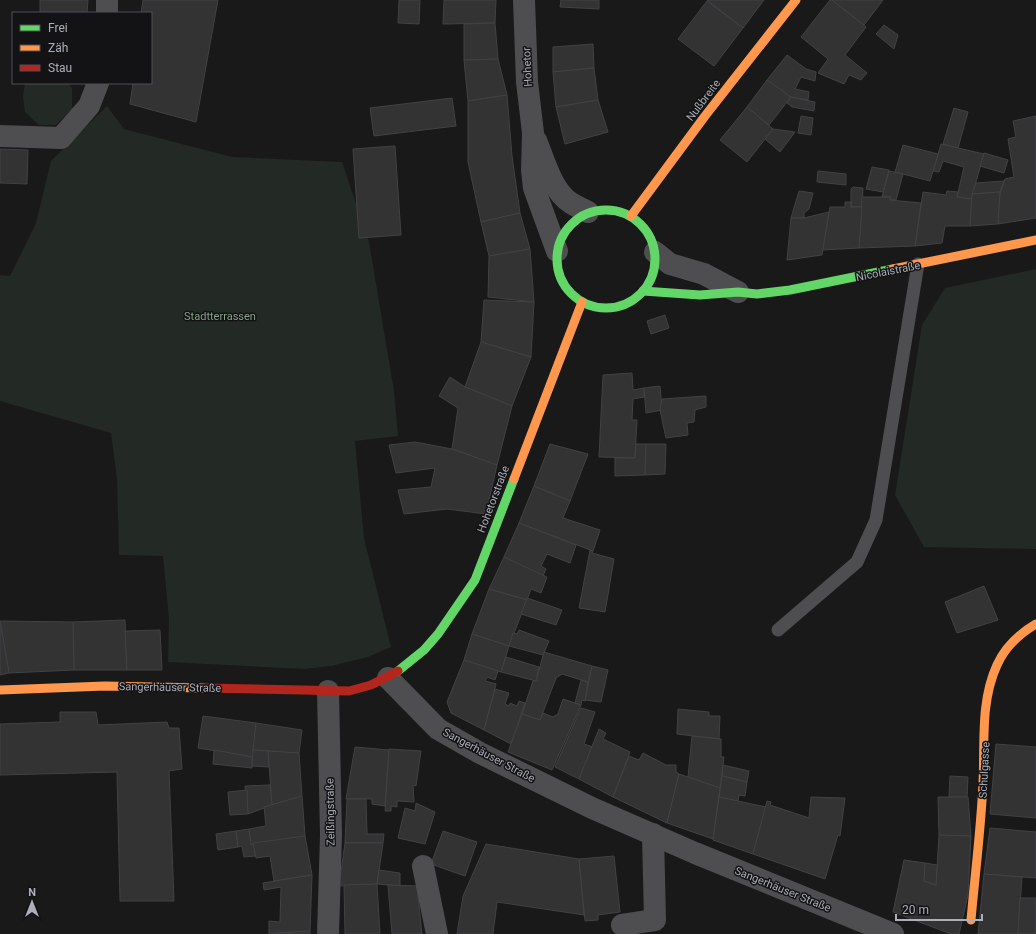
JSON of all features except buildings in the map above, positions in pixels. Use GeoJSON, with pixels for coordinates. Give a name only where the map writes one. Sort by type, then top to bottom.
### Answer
{"type":"FeatureCollection","features":[{"type":"Feature","properties":{"kind":"main road","name":"Nußbreite"},"geometry":{"type":"LineString","coordinates":[[631,216],[724,92],[796,0]]}},
{"type":"Feature","properties":{"kind":"main road"},"geometry":{"type":"LineString","coordinates":[[599,210],[621,211],[631,216],[647,231],[652,241],[655,252],[654,273],[643,291],[627,303],[608,308],[595,307],[582,302],[564,286],[556,263],[560,239],[567,228],[588,212],[599,210]]}},
{"type":"Feature","properties":{"kind":"main road","name":"Nicolaistraße"},"geometry":{"type":"LineString","coordinates":[[643,291],[700,295],[738,292],[757,294],[790,290],[1036,240]]}},
{"type":"Feature","properties":{"kind":"main road","name":"Hohetorstraße"},"geometry":{"type":"LineString","coordinates":[[388,678],[414,661],[432,642],[475,580],[582,302]]}},
{"type":"Feature","properties":{"kind":"main road","name":"Schulgasse"},"geometry":{"type":"LineString","coordinates":[[970,927],[983,786],[989,688],[996,668],[1008,647],[1026,630],[1036,624]]}},
{"type":"Feature","properties":{"kind":"main road","name":"Sangerhäuser Straße"},"geometry":{"type":"LineString","coordinates":[[2,689],[141,686],[328,691],[356,690],[388,678]]}},
{"type":"Feature","properties":{"kind":"street"},"geometry":{"type":"LineString","coordinates":[[107,0],[107,12]]}},
{"type":"Feature","properties":{"kind":"street","name":"Hohetor"},"geometry":{"type":"LineString","coordinates":[[524,0],[527,82],[533,133],[532,170],[534,188],[557,251]]}},
{"type":"Feature","properties":{"kind":"street"},"geometry":{"type":"LineString","coordinates":[[0,136],[61,138],[89,106],[98,84]]}},
{"type":"Feature","properties":{"kind":"street","name":"Hohetor"},"geometry":{"type":"LineString","coordinates":[[533,133],[548,170],[559,190],[570,203],[588,212]]}},
{"type":"Feature","properties":{"kind":"street","name":"Nicolaistraße"},"geometry":{"type":"LineString","coordinates":[[655,252],[670,264],[704,274],[738,292]]}},
{"type":"Feature","properties":{"kind":"street","name":"Sangerhäuser Straße"},"geometry":{"type":"LineString","coordinates":[[388,678],[438,728],[480,753],[592,808],[893,934]]}},
{"type":"Feature","properties":{"kind":"street","name":"Zeißingstraße"},"geometry":{"type":"LineString","coordinates":[[328,691],[331,835],[328,934]]}},
{"type":"Feature","properties":{"kind":"street"},"geometry":{"type":"LineString","coordinates":[[622,924],[655,920],[653,834]]}},
{"type":"Feature","properties":{"kind":"street"},"geometry":{"type":"LineString","coordinates":[[423,866],[437,934]]}},
{"type":"Feature","properties":{"kind":"lane"},"geometry":{"type":"LineString","coordinates":[[778,630],[858,562],[876,520],[918,264]]}},
{"type":"Feature","properties":{"kind":"green space"},"geometry":{"type":"Polygon","coordinates":[[[25,84],[68,84],[72,88],[72,109],[56,125],[39,125],[25,112],[23,97],[25,84]]]}},
{"type":"Feature","properties":{"kind":"green space","name":"Stadtterrassen"},"geometry":{"type":"Polygon","coordinates":[[[107,106],[124,129],[232,157],[342,162],[369,242],[394,391],[398,436],[355,441],[364,538],[391,647],[368,657],[331,666],[304,669],[168,662],[169,619],[163,556],[119,555],[117,479],[111,433],[0,401],[0,275],[10,276],[36,223],[51,161],[107,106]]]}},
{"type":"Feature","properties":{"kind":"green space"},"geometry":{"type":"Polygon","coordinates":[[[1036,269],[1036,549],[924,547],[895,495],[922,325],[945,288],[1036,269]]]}},
{"type":"Feature","properties":{"kind":"traffic: fast"},"geometry":{"type":"LineString","coordinates":[[606,210],[625,213],[641,224],[652,240],[655,259],[652,278],[641,294],[625,305],[606,308],[587,305],[571,294],[560,278],[557,259],[560,240],[571,224],[587,213],[606,210]]}},
{"type":"Feature","properties":{"kind":"traffic: fast"},"geometry":{"type":"LineString","coordinates":[[643,291],[700,295],[738,292],[757,294],[790,290],[893,269]]}},
{"type":"Feature","properties":{"kind":"traffic: fast"},"geometry":{"type":"LineString","coordinates":[[398,671],[424,650],[438,634],[475,580],[514,479]]}},
{"type":"Feature","properties":{"kind":"traffic: slow"},"geometry":{"type":"LineString","coordinates":[[631,216],[705,116],[796,0]]}},
{"type":"Feature","properties":{"kind":"traffic: slow"},"geometry":{"type":"LineString","coordinates":[[893,269],[1036,240]]}},
{"type":"Feature","properties":{"kind":"traffic: slow"},"geometry":{"type":"LineString","coordinates":[[514,479],[582,302]]}},
{"type":"Feature","properties":{"kind":"traffic: slow"},"geometry":{"type":"LineString","coordinates":[[971,920],[981,817],[984,723],[988,694],[997,665],[1004,652],[1018,637],[1036,624]]}},
{"type":"Feature","properties":{"kind":"traffic: slow"},"geometry":{"type":"LineString","coordinates":[[0,690],[105,686],[203,688]]}},
{"type":"Feature","properties":{"kind":"traffic: jam"},"geometry":{"type":"LineString","coordinates":[[203,688],[349,691],[371,685],[398,671]]}}]}
